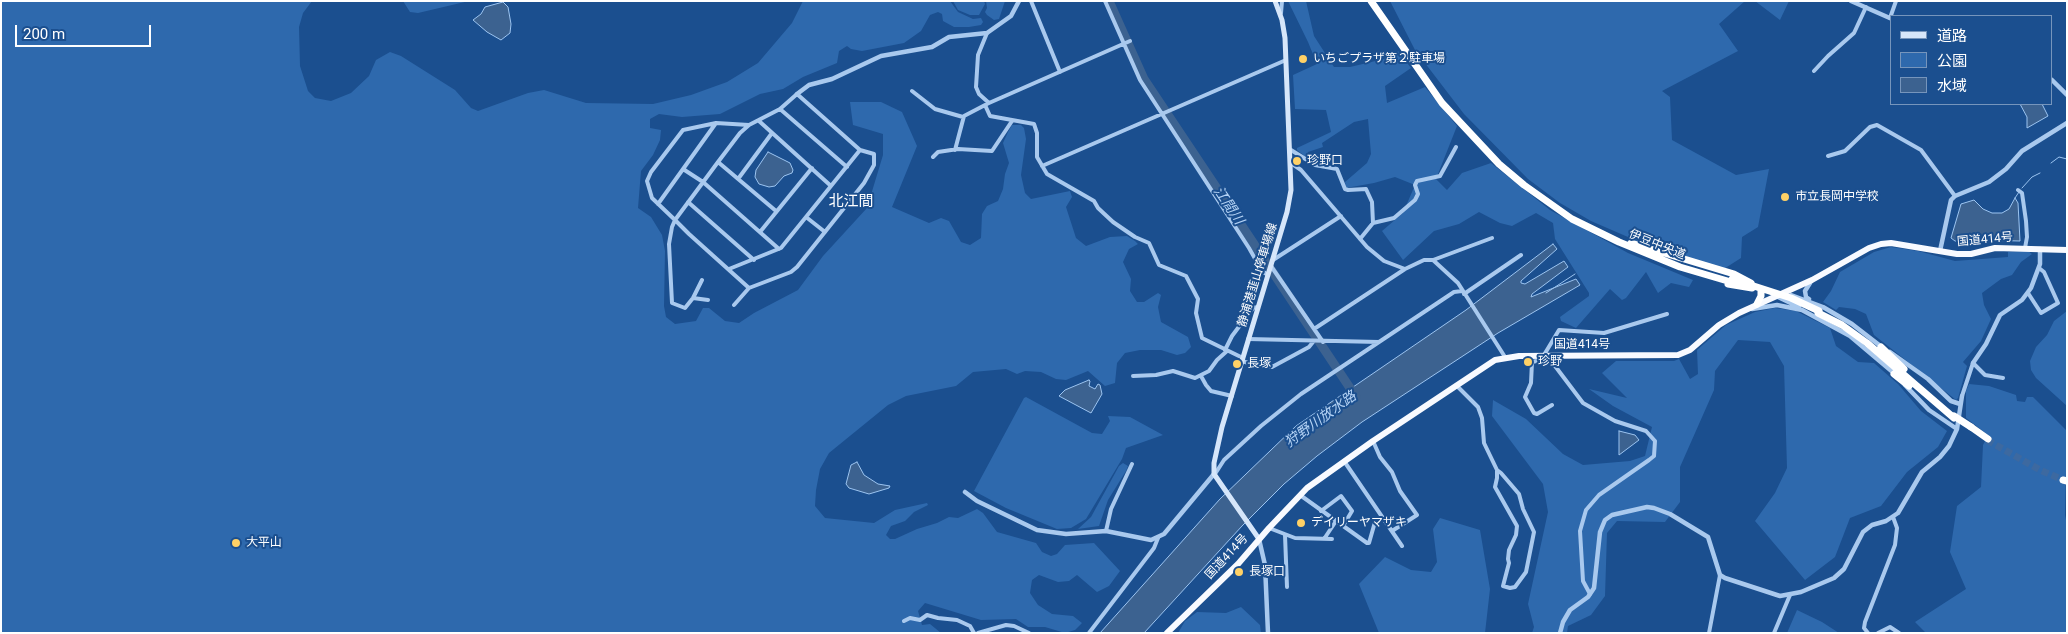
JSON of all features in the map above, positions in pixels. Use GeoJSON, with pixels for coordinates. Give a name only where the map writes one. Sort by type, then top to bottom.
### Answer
{"type":"FeatureCollection","features":[{"type":"Feature","properties":{"kind":"highway","name":"伊豆中央道"},"geometry":{"type":"LineString","coordinates":[[1371,1],[1442,103],[1498,164],[1558,210],[1584,225],[1681,265],[1791,298],[1819,312],[1856,332],[1953,416]]}},
{"type":"Feature","properties":{"kind":"highway","name":"伊豆中央道"},"geometry":{"type":"LineString","coordinates":[[1376,1],[1440,96],[1494,156],[1525,183],[1560,208],[1621,241]]}},
{"type":"Feature","properties":{"kind":"highway"},"geometry":{"type":"LineString","coordinates":[[1621,241],[1634,251],[1687,274],[1776,296]]}},
{"type":"Feature","properties":{"kind":"highway"},"geometry":{"type":"LineString","coordinates":[[1621,241],[1734,274],[1754,284],[1784,293]]}},
{"type":"Feature","properties":{"kind":"highway","name":"国道414号"},"geometry":{"type":"LineString","coordinates":[[1167,633],[1238,564],[1300,495],[1344,461],[1491,362],[1505,357],[1678,355],[1690,350],[1719,325],[1744,310],[1812,280],[1869,248],[1881,244],[1891,243],[1957,254],[1971,254],[1995,248],[2067,250]]}},
{"type":"Feature","properties":{"kind":"highway"},"geometry":{"type":"LineString","coordinates":[[1757,304],[1761,291]]}},
{"type":"Feature","properties":{"kind":"highway","name":"伊豆中央道"},"geometry":{"type":"LineString","coordinates":[[1819,312],[1842,325],[1867,343],[1953,416],[1987,439]]}},
{"type":"Feature","properties":{"kind":"highway"},"geometry":{"type":"LineString","coordinates":[[1881,347],[1928,393]]}},
{"type":"Feature","properties":{"kind":"highway"},"geometry":{"type":"LineString","coordinates":[[1894,374],[1941,410],[1953,416]]}},
{"type":"Feature","properties":{"kind":"main road","name":"静浦港韮山停車場線"},"geometry":{"type":"LineString","coordinates":[[1214,474],[1215,455],[1287,212],[1291,190],[1291,150],[1286,60],[1281,14],[1276,1]]}},
{"type":"Feature","properties":{"kind":"main road"},"geometry":{"type":"LineString","coordinates":[[1214,474],[1259,539]]}},
{"type":"Feature","properties":{"kind":"street"},"geometry":{"type":"LineString","coordinates":[[702,280],[693,298],[685,308],[674,305],[670,299],[669,244],[675,220],[740,133],[749,125],[780,109],[809,85],[832,79],[881,56],[932,46],[949,37],[987,33],[1010,16],[1019,1]]}},
{"type":"Feature","properties":{"kind":"street"},"geometry":{"type":"LineString","coordinates":[[1031,1],[1060,72]]}},
{"type":"Feature","properties":{"kind":"street"},"geometry":{"type":"LineString","coordinates":[[1105,1],[1140,80],[1164,112],[1250,248],[1262,271],[1268,274]]}},
{"type":"Feature","properties":{"kind":"street"},"geometry":{"type":"LineString","coordinates":[[1281,14],[1282,1]]}},
{"type":"Feature","properties":{"kind":"street"},"geometry":{"type":"LineString","coordinates":[[1851,1],[1890,18]]}},
{"type":"Feature","properties":{"kind":"street"},"geometry":{"type":"LineString","coordinates":[[1892,15],[1896,1]]}},
{"type":"Feature","properties":{"kind":"street"},"geometry":{"type":"LineString","coordinates":[[1814,71],[1854,33],[1866,7]]}},
{"type":"Feature","properties":{"kind":"street"},"geometry":{"type":"LineString","coordinates":[[987,33],[978,55],[976,87],[987,104],[990,116],[1034,124],[1037,133],[1036,149],[1047,174],[1094,201],[1098,208],[1113,222],[1135,237],[1149,243],[1159,265],[1186,276],[1198,299],[1196,314],[1202,338],[1242,360],[1255,365],[1272,367],[1309,347],[1313,342]]}},
{"type":"Feature","properties":{"kind":"street"},"geometry":{"type":"LineString","coordinates":[[912,91],[935,108],[963,117],[987,104],[1130,41]]}},
{"type":"Feature","properties":{"kind":"street"},"geometry":{"type":"LineString","coordinates":[[1042,166],[1286,60]]}},
{"type":"Feature","properties":{"kind":"street"},"geometry":{"type":"LineString","coordinates":[[2053,81],[2067,95]]}},
{"type":"Feature","properties":{"kind":"street"},"geometry":{"type":"LineString","coordinates":[[734,306],[749,288],[791,272],[864,183],[874,165],[875,155],[860,150],[797,94]]}},
{"type":"Feature","properties":{"kind":"street"},"geometry":{"type":"LineString","coordinates":[[780,109],[847,167]]}},
{"type":"Feature","properties":{"kind":"street"},"geometry":{"type":"LineString","coordinates":[[955,150],[963,117]]}},
{"type":"Feature","properties":{"kind":"street"},"geometry":{"type":"LineString","coordinates":[[759,121],[832,186]]}},
{"type":"Feature","properties":{"kind":"street"},"geometry":{"type":"LineString","coordinates":[[933,157],[938,152],[955,150],[992,152],[1012,121]]}},
{"type":"Feature","properties":{"kind":"street"},"geometry":{"type":"LineString","coordinates":[[749,125],[716,123],[683,130],[646,181],[652,198],[749,288]]}},
{"type":"Feature","properties":{"kind":"street"},"geometry":{"type":"LineString","coordinates":[[658,204],[716,123]]}},
{"type":"Feature","properties":{"kind":"street"},"geometry":{"type":"LineString","coordinates":[[1940,251],[1949,204],[1955,196],[1989,182],[2006,169],[2022,151],[2067,123]]}},
{"type":"Feature","properties":{"kind":"street"},"geometry":{"type":"LineString","coordinates":[[1828,156],[1845,151],[1870,127],[1878,125],[1921,150],[1955,196]]}},
{"type":"Feature","properties":{"kind":"street"},"geometry":{"type":"LineString","coordinates":[[738,179],[772,133]]}},
{"type":"Feature","properties":{"kind":"street"},"geometry":{"type":"LineString","coordinates":[[1360,239],[1373,223],[1394,218],[1415,200],[1418,194],[1417,181],[1440,176],[1456,147]]}},
{"type":"Feature","properties":{"kind":"street"},"geometry":{"type":"LineString","coordinates":[[729,270],[779,249],[860,150]]}},
{"type":"Feature","properties":{"kind":"street"},"geometry":{"type":"LineString","coordinates":[[1291,150],[1315,165],[1337,169],[1345,189],[1366,189],[1372,202],[1373,223]]}},
{"type":"Feature","properties":{"kind":"street"},"geometry":{"type":"LineString","coordinates":[[718,162],[776,211]]}},
{"type":"Feature","properties":{"kind":"street"},"geometry":{"type":"LineString","coordinates":[[1291,163],[1301,170],[1367,247],[1384,261],[1405,268]]}},
{"type":"Feature","properties":{"kind":"street"},"geometry":{"type":"LineString","coordinates":[[760,232],[812,168]]}},
{"type":"Feature","properties":{"kind":"street"},"geometry":{"type":"LineString","coordinates":[[683,169],[703,182],[779,249]]}},
{"type":"Feature","properties":{"kind":"street"},"geometry":{"type":"LineString","coordinates":[[2018,190],[2022,193],[2026,221],[2027,237],[2025,248]]}},
{"type":"Feature","properties":{"kind":"street"},"geometry":{"type":"LineString","coordinates":[[688,202],[754,260]]}},
{"type":"Feature","properties":{"kind":"street"},"geometry":{"type":"LineString","coordinates":[[1273,260],[1341,216]]}},
{"type":"Feature","properties":{"kind":"street"},"geometry":{"type":"LineString","coordinates":[[806,218],[825,232]]}},
{"type":"Feature","properties":{"kind":"street"},"geometry":{"type":"LineString","coordinates":[[1314,328],[1405,268],[1492,238]]}},
{"type":"Feature","properties":{"kind":"street"},"geometry":{"type":"LineString","coordinates":[[1720,575],[1780,596],[1790,595],[1834,578],[1844,569],[1863,532],[1872,525],[1893,517],[1904,506],[1922,472],[1940,457],[1949,446],[1957,429],[1960,404],[1973,363],[1986,344],[1998,317],[2022,300],[2028,293],[2039,268],[2040,249]]}},
{"type":"Feature","properties":{"kind":"street"},"geometry":{"type":"LineString","coordinates":[[1088,633],[1154,548],[1158,538],[1174,522],[1224,460],[1261,426],[1301,394],[1454,292],[1464,294],[1521,255]]}},
{"type":"Feature","properties":{"kind":"street"},"geometry":{"type":"LineString","coordinates":[[1432,260],[1458,283],[1505,357]]}},
{"type":"Feature","properties":{"kind":"street"},"geometry":{"type":"LineString","coordinates":[[1271,266],[1322,342]]}},
{"type":"Feature","properties":{"kind":"street"},"geometry":{"type":"LineString","coordinates":[[2028,293],[2041,313],[2058,303],[2044,272],[2039,268]]}},
{"type":"Feature","properties":{"kind":"street"},"geometry":{"type":"LineString","coordinates":[[1812,280],[1806,288],[1806,296],[1819,312]]}},
{"type":"Feature","properties":{"kind":"street"},"geometry":{"type":"LineString","coordinates":[[1784,293],[1819,312],[1850,336],[1894,374],[1929,410],[1957,429]]}},
{"type":"Feature","properties":{"kind":"street"},"geometry":{"type":"LineString","coordinates":[[1776,296],[1852,324],[1881,347],[1928,379],[1950,400],[1960,404]]}},
{"type":"Feature","properties":{"kind":"street"},"geometry":{"type":"LineString","coordinates":[[693,298],[708,300]]}},
{"type":"Feature","properties":{"kind":"street"},"geometry":{"type":"LineString","coordinates":[[1744,310],[1784,305],[1819,312]]}},
{"type":"Feature","properties":{"kind":"street"},"geometry":{"type":"LineString","coordinates":[[1133,376],[1156,375],[1174,371],[1192,378],[1201,376],[1209,371],[1226,350],[1232,336],[1253,308],[1258,307]]}},
{"type":"Feature","properties":{"kind":"street"},"geometry":{"type":"LineString","coordinates":[[1552,405],[1534,414],[1526,398],[1531,384],[1532,362],[1547,356],[1559,330],[1604,333],[1667,314]]}},
{"type":"Feature","properties":{"kind":"street"},"geometry":{"type":"LineString","coordinates":[[1248,340],[1380,342]]}},
{"type":"Feature","properties":{"kind":"street"},"geometry":{"type":"LineString","coordinates":[[1547,356],[1583,403],[1615,421],[1646,431],[1655,441],[1654,456],[1599,495],[1586,510],[1580,531],[1583,581],[1590,594]]}},
{"type":"Feature","properties":{"kind":"street"},"geometry":{"type":"LineString","coordinates":[[1973,363],[1985,375],[2003,378]]}},
{"type":"Feature","properties":{"kind":"street"},"geometry":{"type":"LineString","coordinates":[[1201,376],[1211,391],[1232,396]]}},
{"type":"Feature","properties":{"kind":"street"},"geometry":{"type":"LineString","coordinates":[[1457,386],[1478,407],[1482,418],[1484,443],[1496,470],[1495,487],[1517,526],[1516,535],[1509,550],[1509,563],[1502,586],[1510,588],[1515,587],[1526,572],[1534,532],[1523,509],[1519,494],[1501,472],[1496,470]]}},
{"type":"Feature","properties":{"kind":"street"},"geometry":{"type":"LineString","coordinates":[[1373,441],[1380,457],[1392,472],[1400,491],[1417,515],[1392,531]]}},
{"type":"Feature","properties":{"kind":"street"},"geometry":{"type":"LineString","coordinates":[[1344,461],[1402,546]]}},
{"type":"Feature","properties":{"kind":"street"},"geometry":{"type":"LineString","coordinates":[[1106,531],[1111,509],[1132,464]]}},
{"type":"Feature","properties":{"kind":"street"},"geometry":{"type":"LineString","coordinates":[[965,492],[977,501],[1036,530],[1066,534],[1106,531],[1141,539],[1151,540],[1158,538]]}},
{"type":"Feature","properties":{"kind":"street"},"geometry":{"type":"LineString","coordinates":[[1300,495],[1367,543],[1369,543],[1375,522],[1382,517]]}},
{"type":"Feature","properties":{"kind":"street"},"geometry":{"type":"LineString","coordinates":[[1322,511],[1341,496],[1352,511],[1343,526]]}},
{"type":"Feature","properties":{"kind":"street"},"geometry":{"type":"LineString","coordinates":[[1560,633],[1564,618],[1570,610],[1590,594],[1596,580],[1602,525],[1612,515],[1647,507],[1670,514],[1708,537],[1720,575],[1709,633]]}},
{"type":"Feature","properties":{"kind":"street"},"geometry":{"type":"LineString","coordinates":[[1868,633],[1864,628],[1865,622],[1895,545],[1897,528],[1893,517]]}},
{"type":"Feature","properties":{"kind":"street"},"geometry":{"type":"LineString","coordinates":[[1324,539],[1336,522]]}},
{"type":"Feature","properties":{"kind":"street"},"geometry":{"type":"LineString","coordinates":[[1269,528],[1295,538],[1332,539]]}},
{"type":"Feature","properties":{"kind":"street"},"geometry":{"type":"LineString","coordinates":[[1285,535],[1287,586]]}},
{"type":"Feature","properties":{"kind":"street"},"geometry":{"type":"LineString","coordinates":[[1259,539],[1265,565],[1268,633]]}},
{"type":"Feature","properties":{"kind":"street"},"geometry":{"type":"LineString","coordinates":[[1774,633],[1790,595]]}},
{"type":"Feature","properties":{"kind":"street"},"geometry":{"type":"LineString","coordinates":[[904,622],[910,618],[920,620],[927,615],[957,620],[970,626],[976,633],[1006,625],[1014,626],[1030,633]]}},
{"type":"Feature","properties":{"kind":"street"},"geometry":{"type":"LineString","coordinates":[[1878,633],[1890,628],[1899,633]]}},
{"type":"Feature","properties":{"kind":"green space"},"geometry":{"type":"Polygon","coordinates":[[[1,1],[312,1],[303,13],[299,27],[300,66],[308,91],[315,98],[331,101],[351,93],[369,76],[376,60],[390,52],[401,56],[455,90],[471,108],[478,111],[528,93],[544,90],[586,103],[653,104],[691,95],[727,82],[758,63],[792,23],[803,1],[950,1],[958,12],[973,19],[981,18],[983,22],[981,25],[954,27],[943,21],[942,14],[938,12],[930,15],[921,31],[904,43],[862,51],[851,49],[847,46],[839,51],[837,63],[803,77],[783,89],[760,94],[720,114],[682,117],[659,114],[650,119],[650,128],[661,130],[660,140],[653,155],[641,171],[638,208],[651,217],[662,235],[665,251],[664,306],[666,317],[675,324],[696,321],[703,308],[709,308],[725,321],[739,323],[798,290],[823,256],[867,208],[883,155],[883,134],[853,125],[850,102],[881,102],[902,112],[917,146],[892,207],[929,223],[941,218],[949,221],[961,242],[970,245],[981,238],[982,214],[987,206],[998,201],[1003,189],[1009,163],[1003,143],[1012,125],[1021,125],[1024,128],[1026,139],[1021,175],[1025,193],[1031,199],[1070,191],[1072,197],[1066,207],[1076,238],[1086,246],[1110,237],[1127,236],[1135,241],[1138,244],[1129,249],[1123,262],[1131,279],[1130,291],[1137,302],[1144,302],[1158,293],[1161,295],[1158,307],[1161,322],[1188,337],[1191,347],[1185,353],[1177,355],[1161,350],[1140,350],[1125,353],[1117,363],[1115,383],[1105,386],[1088,371],[1066,380],[1056,379],[1041,372],[1025,371],[1017,374],[1006,369],[973,372],[956,386],[906,396],[888,405],[829,453],[820,469],[815,506],[825,518],[874,523],[895,510],[927,503],[928,505],[914,512],[905,521],[891,526],[886,535],[890,539],[895,539],[949,517],[958,518],[977,509],[983,513],[997,532],[1036,543],[1042,552],[1051,556],[1057,554],[1065,545],[1094,543],[1120,571],[1109,586],[1097,592],[1077,575],[1069,581],[1058,582],[1039,575],[1032,580],[1030,593],[1038,605],[1052,614],[1073,616],[1082,623],[1075,630],[1065,633],[1045,627],[1028,627],[1016,619],[981,620],[925,603],[918,611],[922,625],[930,624],[941,633],[1,633],[1,1]]]}},
{"type":"Feature","properties":{"kind":"green space"},"geometry":{"type":"Polygon","coordinates":[[[403,1],[469,1],[418,13],[410,12],[403,1]]]}},
{"type":"Feature","properties":{"kind":"green space"},"geometry":{"type":"Polygon","coordinates":[[[953,1],[984,1],[985,4],[979,15],[970,15],[958,10],[953,1]]]}},
{"type":"Feature","properties":{"kind":"green space"},"geometry":{"type":"Polygon","coordinates":[[[986,1],[1005,1],[999,19],[994,20],[987,15],[985,12],[987,8],[986,1]]]}},
{"type":"Feature","properties":{"kind":"green space"},"geometry":{"type":"Polygon","coordinates":[[[1288,1],[1306,1],[1314,36],[1334,67],[1350,67],[1384,59],[1398,51],[1411,68],[1385,86],[1387,103],[1425,87],[1457,126],[1436,179],[1447,190],[1462,173],[1491,163],[1550,210],[1628,253],[1693,280],[1689,287],[1671,283],[1658,293],[1646,272],[1626,298],[1622,300],[1610,289],[1576,328],[1561,321],[1560,317],[1589,296],[1589,293],[1555,239],[1553,223],[1536,213],[1512,226],[1500,223],[1479,212],[1459,224],[1434,231],[1403,260],[1382,231],[1403,213],[1415,185],[1395,177],[1346,188],[1345,182],[1367,163],[1371,154],[1368,119],[1354,122],[1322,143],[1323,147],[1308,152],[1307,158],[1297,150],[1297,148],[1331,132],[1326,110],[1295,109],[1293,75],[1317,64],[1288,1]]]}},
{"type":"Feature","properties":{"kind":"green space"},"geometry":{"type":"Polygon","coordinates":[[[1390,1],[1745,1],[1719,24],[1738,51],[1662,91],[1670,97],[1672,140],[1736,175],[1769,169],[1758,227],[1742,237],[1741,258],[1719,272],[1651,247],[1591,221],[1560,203],[1528,179],[1464,114],[1415,50],[1390,1]]]}},
{"type":"Feature","properties":{"kind":"green space"},"geometry":{"type":"Polygon","coordinates":[[[1755,1],[1789,1],[1780,20],[1755,1]]]}},
{"type":"Feature","properties":{"kind":"green space"},"geometry":{"type":"Polygon","coordinates":[[[1891,247],[1918,251],[1955,261],[2008,257],[2008,252],[2028,251],[2032,254],[2021,262],[2012,275],[2001,279],[1982,293],[1984,305],[1991,319],[1981,341],[1963,362],[1967,366],[1956,400],[1874,335],[1866,314],[1855,309],[1839,307],[1836,310],[1823,302],[1831,291],[1840,272],[1874,252],[1891,247]]]}},
{"type":"Feature","properties":{"kind":"green space"},"geometry":{"type":"Polygon","coordinates":[[[1775,308],[1796,311],[1830,328],[1836,346],[1858,362],[1874,363],[1898,384],[1921,411],[1947,431],[1938,447],[1907,472],[1881,506],[1850,518],[1835,557],[1805,580],[1755,521],[1775,493],[1787,468],[1784,366],[1770,342],[1738,340],[1715,371],[1714,390],[1680,467],[1680,502],[1665,522],[1617,521],[1607,533],[1605,596],[1591,615],[1568,626],[1567,633],[1532,633],[1534,627],[1528,604],[1548,512],[1543,484],[1492,416],[1493,400],[1526,419],[1563,454],[1583,465],[1630,461],[1645,456],[1652,427],[1613,406],[1589,389],[1627,398],[1602,373],[1616,361],[1674,361],[1679,359],[1690,379],[1698,374],[1697,350],[1726,325],[1755,312],[1775,308]]]}},
{"type":"Feature","properties":{"kind":"green space"},"geometry":{"type":"Polygon","coordinates":[[[2067,311],[2067,406],[2036,378],[2031,370],[2030,361],[2036,347],[2047,335],[2054,321],[2067,311]]]}},
{"type":"Feature","properties":{"kind":"green space"},"geometry":{"type":"Polygon","coordinates":[[[1969,384],[1989,386],[2016,395],[2017,401],[2025,402],[2027,397],[2033,397],[2067,431],[2065,515],[2067,525],[2067,633],[1926,633],[1915,622],[1966,589],[1950,552],[1957,506],[1981,487],[1983,445],[1988,435],[1966,418],[1966,391],[1969,384]]]}},
{"type":"Feature","properties":{"kind":"green space"},"geometry":{"type":"Polygon","coordinates":[[[1026,397],[1092,433],[1102,434],[1110,421],[1108,416],[1130,417],[1163,435],[1126,448],[1122,459],[1086,519],[1071,528],[1057,529],[1006,508],[974,491],[1026,397]]]}},
{"type":"Feature","properties":{"kind":"green space"},"geometry":{"type":"Polygon","coordinates":[[[1123,463],[1128,466],[1108,500],[1099,526],[1078,529],[1091,517],[1119,466],[1123,463]]]}},
{"type":"Feature","properties":{"kind":"green space"},"geometry":{"type":"Polygon","coordinates":[[[1440,518],[1480,530],[1490,589],[1485,633],[1379,633],[1359,584],[1385,557],[1411,570],[1431,572],[1437,562],[1433,529],[1440,518]]]}},
{"type":"Feature","properties":{"kind":"green space"},"geometry":{"type":"Polygon","coordinates":[[[1241,607],[1260,625],[1261,633],[1178,633],[1185,621],[1197,612],[1226,613],[1241,607]]]}},
{"type":"Feature","properties":{"kind":"green space"},"geometry":{"type":"Polygon","coordinates":[[[1797,610],[1822,622],[1839,633],[1787,633],[1797,610]]]}},
{"type":"Feature","properties":{"kind":"water"},"geometry":{"type":"Polygon","coordinates":[[[503,2],[508,7],[511,24],[510,33],[501,40],[487,32],[473,20],[481,14],[485,7],[503,2]]]}},
{"type":"Feature","properties":{"kind":"water"},"geometry":{"type":"Polygon","coordinates":[[[2021,105],[2042,105],[2048,116],[2027,128],[2027,117],[2021,105]]]}},
{"type":"Feature","properties":{"kind":"water"},"geometry":{"type":"Polygon","coordinates":[[[768,152],[790,163],[793,170],[792,173],[784,176],[775,186],[769,187],[759,184],[755,177],[756,170],[768,152]]]}},
{"type":"Feature","properties":{"kind":"water"},"geometry":{"type":"Polygon","coordinates":[[[2015,198],[2018,203],[2020,241],[1979,240],[1970,242],[1955,241],[1951,238],[1961,204],[1974,200],[1983,209],[1992,213],[2002,213],[2009,209],[2015,198]]]}},
{"type":"Feature","properties":{"kind":"water","name":"狩野川放水路"},"geometry":{"type":"Polygon","coordinates":[[[1553,244],[1557,249],[1521,283],[1525,284],[1564,261],[1568,267],[1532,294],[1531,297],[1576,279],[1580,285],[1498,333],[1362,422],[1317,456],[1284,484],[1242,526],[1144,633],[1100,633],[1220,499],[1296,426],[1466,310],[1553,244]]]}},
{"type":"Feature","properties":{"kind":"water"},"geometry":{"type":"Polygon","coordinates":[[[1089,380],[1089,386],[1095,389],[1098,384],[1100,385],[1102,394],[1091,413],[1059,396],[1065,390],[1089,380]]]}},
{"type":"Feature","properties":{"kind":"water"},"geometry":{"type":"Polygon","coordinates":[[[1619,431],[1635,435],[1639,440],[1619,455],[1619,431]]]}},
{"type":"Feature","properties":{"kind":"water"},"geometry":{"type":"Polygon","coordinates":[[[857,462],[864,475],[878,484],[890,486],[889,488],[869,494],[849,488],[846,484],[851,465],[857,462]]]}},
{"type":"Feature","properties":{"kind":"waterway","name":"江間川"},"geometry":{"type":"LineString","coordinates":[[1109,1],[1144,79],[1356,397]]}},
{"type":"Feature","properties":{"kind":"waterway"},"geometry":{"type":"LineString","coordinates":[[2051,163],[2059,157],[2067,159]]}},
{"type":"Feature","properties":{"kind":"waterway"},"geometry":{"type":"LineString","coordinates":[[2022,188],[2032,177],[2040,173]]}},
{"type":"Feature","properties":{"kind":"waterway"},"geometry":{"type":"LineString","coordinates":[[2015,198],[2019,192]]}},
{"type":"Feature","properties":{"kind":"waterway"},"geometry":{"type":"LineString","coordinates":[[1546,293],[1575,274]]}},
{"type":"Feature","properties":{"kind":"tunnel"},"geometry":{"type":"LineString","coordinates":[[1987,440],[2040,470],[2063,480]]}},
{"type":"Feature","properties":{"kind":"place","name":"いちごプラザ第２駐車場"},"geometry":{"type":"Point","coordinates":[1303,59]}},
{"type":"Feature","properties":{"kind":"place","name":"珍野口"},"geometry":{"type":"Point","coordinates":[1297,161]}},
{"type":"Feature","properties":{"kind":"place","name":"市立長岡中学校"},"geometry":{"type":"Point","coordinates":[1785,197]}},
{"type":"Feature","properties":{"kind":"place","name":"珍野"},"geometry":{"type":"Point","coordinates":[1528,362]}},
{"type":"Feature","properties":{"kind":"place","name":"長塚"},"geometry":{"type":"Point","coordinates":[1237,364]}},
{"type":"Feature","properties":{"kind":"place","name":"デイリーヤマザキ"},"geometry":{"type":"Point","coordinates":[1301,523]}},
{"type":"Feature","properties":{"kind":"place","name":"大平山"},"geometry":{"type":"Point","coordinates":[236,543]}},
{"type":"Feature","properties":{"kind":"place","name":"長塚口"},"geometry":{"type":"Point","coordinates":[1239,572]}},
{"type":"Feature","properties":{"kind":"district","name":"北江間"},"geometry":{"type":"Point","coordinates":[851,202]}}]}
